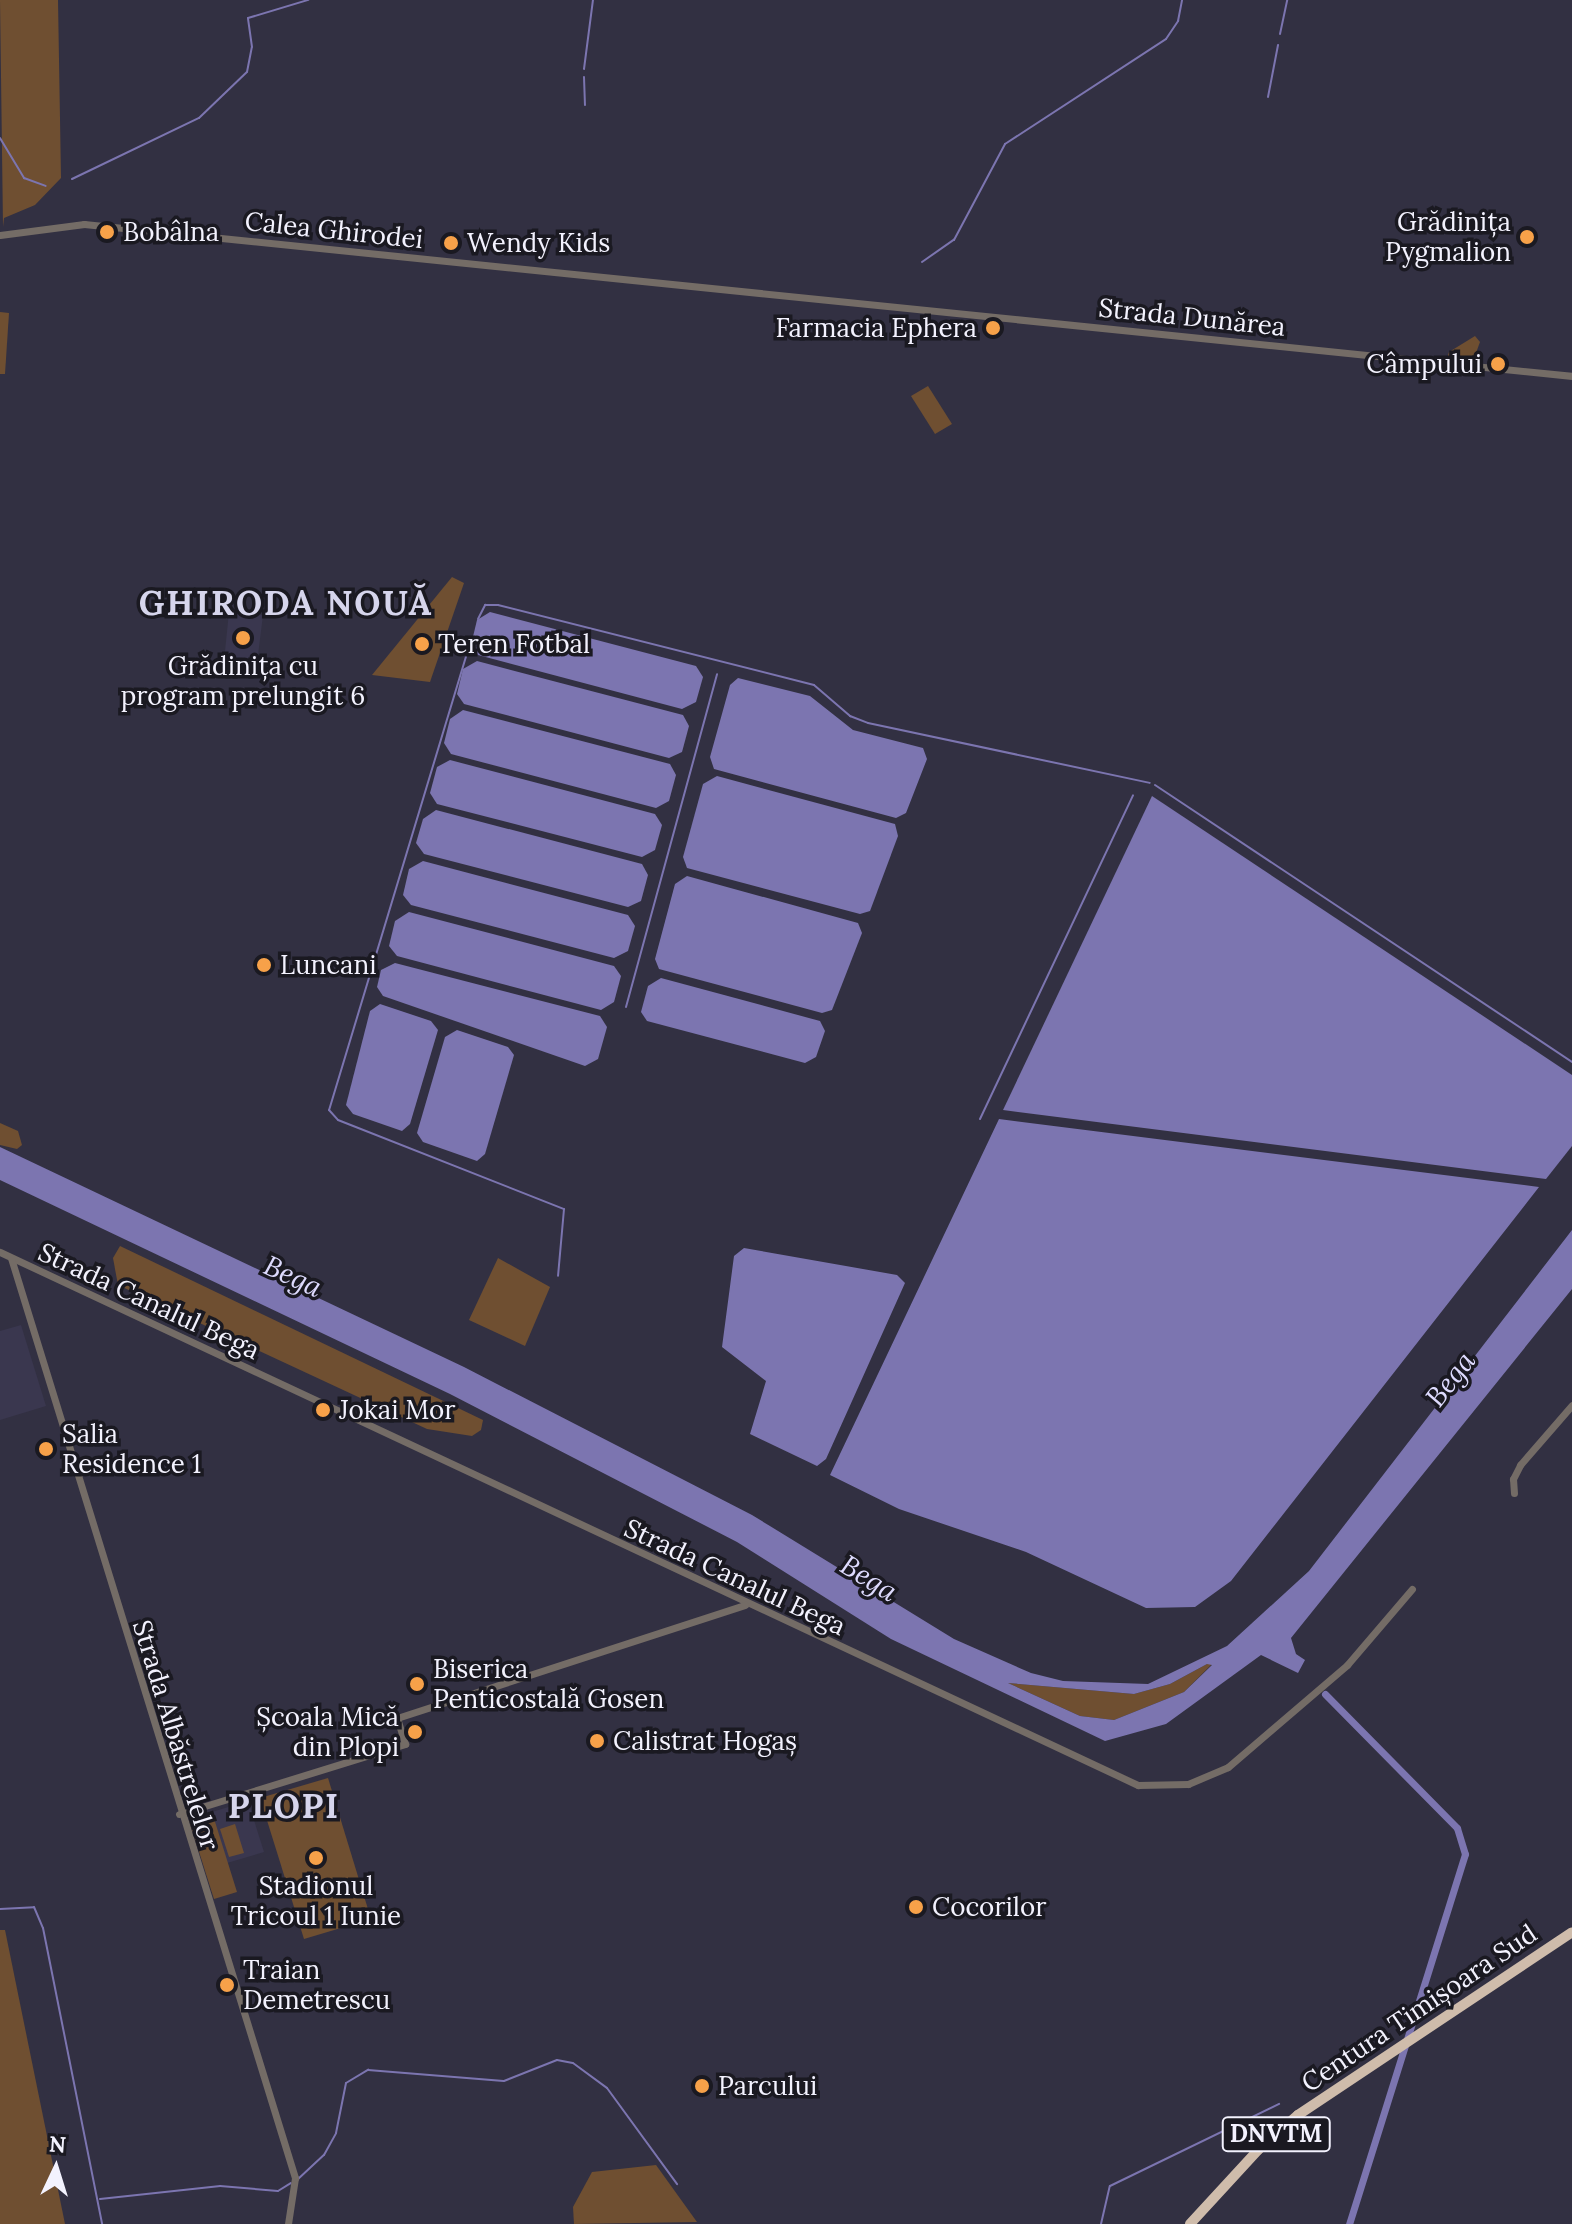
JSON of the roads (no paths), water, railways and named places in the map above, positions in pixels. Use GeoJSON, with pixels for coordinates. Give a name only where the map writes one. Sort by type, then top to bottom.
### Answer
{"type":"FeatureCollection","features":[{"type":"Feature","properties":{"kind":"highway","name":"Centura Timișoara Sud"},"geometry":{"type":"LineString","coordinates":[[1190,2224],[1258,2150],[1375,2060],[1572,1932]]}},
{"type":"Feature","properties":{"kind":"street","name":"Calea Ghirodei"},"geometry":{"type":"LineString","coordinates":[[0,235],[84,224],[808,298]]}},
{"type":"Feature","properties":{"kind":"street","name":"Strada Dunărea"},"geometry":{"type":"LineString","coordinates":[[808,298],[1572,376]]}},
{"type":"Feature","properties":{"kind":"street","name":"Strada Canalul Bega"},"geometry":{"type":"LineString","coordinates":[[0,1252],[1119,1779],[1168,1787],[1197,1782],[1235,1762],[1360,1652],[1412,1589]]}},
{"type":"Feature","properties":{"kind":"street","name":"Strada Albăstrelelor"},"geometry":{"type":"LineString","coordinates":[[11,1258],[179,1814],[295,2178],[288,2224]]}},
{"type":"Feature","properties":{"kind":"street"},"geometry":{"type":"LineString","coordinates":[[1514,1493],[1513,1479],[1520,1465],[1572,1405]]}},
{"type":"Feature","properties":{"kind":"street"},"geometry":{"type":"LineString","coordinates":[[179,1814],[405,1744],[397,1718],[745,1605]]}},
{"type":"Feature","properties":{"kind":"waterway"},"geometry":{"type":"LineString","coordinates":[[72,179],[199,118],[247,72],[252,47],[248,18],[308,0]]}},
{"type":"Feature","properties":{"kind":"waterway"},"geometry":{"type":"LineString","coordinates":[[584,69],[593,0]]}},
{"type":"Feature","properties":{"kind":"waterway"},"geometry":{"type":"LineString","coordinates":[[922,262],[954,240],[1005,144],[1166,39],[1178,21],[1182,0]]}},
{"type":"Feature","properties":{"kind":"waterway"},"geometry":{"type":"LineString","coordinates":[[1280,34],[1287,0]]}},
{"type":"Feature","properties":{"kind":"waterway"},"geometry":{"type":"LineString","coordinates":[[1268,97],[1278,45]]}},
{"type":"Feature","properties":{"kind":"waterway"},"geometry":{"type":"LineString","coordinates":[[584,77],[585,105]]}},
{"type":"Feature","properties":{"kind":"waterway"},"geometry":{"type":"LineString","coordinates":[[0,138],[24,178],[46,186]]}},
{"type":"Feature","properties":{"kind":"waterway"},"geometry":{"type":"LineString","coordinates":[[478,619],[485,605],[498,605],[814,685],[850,716],[868,723],[1150,783]]}},
{"type":"Feature","properties":{"kind":"waterway"},"geometry":{"type":"LineString","coordinates":[[471,640],[329,1110],[338,1120],[564,1209],[558,1276]]}},
{"type":"Feature","properties":{"kind":"waterway"},"geometry":{"type":"LineString","coordinates":[[626,1007],[717,674]]}},
{"type":"Feature","properties":{"kind":"waterway"},"geometry":{"type":"LineString","coordinates":[[1155,785],[1572,1062]]}},
{"type":"Feature","properties":{"kind":"waterway"},"geometry":{"type":"LineString","coordinates":[[980,1119],[1133,795]]}},
{"type":"Feature","properties":{"kind":"waterway"},"geometry":{"type":"LineString","coordinates":[[1325,1694],[1457,1828],[1465,1854],[1349,2224]]}},
{"type":"Feature","properties":{"kind":"waterway"},"geometry":{"type":"LineString","coordinates":[[0,1909],[34,1907],[43,1928],[102,2224]]}},
{"type":"Feature","properties":{"kind":"waterway"},"geometry":{"type":"LineString","coordinates":[[297,2180],[324,2155],[336,2133],[346,2083],[368,2070],[504,2081],[557,2060],[573,2063],[607,2088],[677,2184]]}},
{"type":"Feature","properties":{"kind":"waterway"},"geometry":{"type":"LineString","coordinates":[[1101,2224],[1110,2186],[1279,2104]]}},
{"type":"Feature","properties":{"kind":"waterway"},"geometry":{"type":"LineString","coordinates":[[100,2199],[220,2186],[278,2191],[291,2183]]}},
{"type":"Feature","properties":{"kind":"place","name":"Bobâlna"},"geometry":{"type":"Point","coordinates":[107,232]}},
{"type":"Feature","properties":{"kind":"place","name":"Grădinița Pygmalion"},"geometry":{"type":"Point","coordinates":[1527,237]}},
{"type":"Feature","properties":{"kind":"place","name":"Wendy Kids"},"geometry":{"type":"Point","coordinates":[451,243]}},
{"type":"Feature","properties":{"kind":"place","name":"Farmacia Ephera"},"geometry":{"type":"Point","coordinates":[993,328]}},
{"type":"Feature","properties":{"kind":"place","name":"Câmpului"},"geometry":{"type":"Point","coordinates":[1498,364]}},
{"type":"Feature","properties":{"kind":"place","name":"Grădinița cu program prelungit 6"},"geometry":{"type":"Point","coordinates":[243,638]}},
{"type":"Feature","properties":{"kind":"place","name":"Teren Fotbal"},"geometry":{"type":"Point","coordinates":[422,644]}},
{"type":"Feature","properties":{"kind":"place","name":"Luncani"},"geometry":{"type":"Point","coordinates":[264,965]}},
{"type":"Feature","properties":{"kind":"place","name":"Jokai Mor"},"geometry":{"type":"Point","coordinates":[323,1410]}},
{"type":"Feature","properties":{"kind":"place","name":"Salia Residence 1"},"geometry":{"type":"Point","coordinates":[46,1449]}},
{"type":"Feature","properties":{"kind":"place","name":"Biserica Penticostală Gosen"},"geometry":{"type":"Point","coordinates":[417,1684]}},
{"type":"Feature","properties":{"kind":"place","name":"Școala Mică din Plopi"},"geometry":{"type":"Point","coordinates":[415,1732]}},
{"type":"Feature","properties":{"kind":"place","name":"Calistrat Hogaș"},"geometry":{"type":"Point","coordinates":[597,1741]}},
{"type":"Feature","properties":{"kind":"place","name":"Stadionul Tricoul 1 Iunie"},"geometry":{"type":"Point","coordinates":[316,1858]}},
{"type":"Feature","properties":{"kind":"place","name":"Cocorilor"},"geometry":{"type":"Point","coordinates":[916,1907]}},
{"type":"Feature","properties":{"kind":"place","name":"Traian Demetrescu"},"geometry":{"type":"Point","coordinates":[227,1985]}},
{"type":"Feature","properties":{"kind":"place","name":"Parcului"},"geometry":{"type":"Point","coordinates":[702,2086]}},
{"type":"Feature","properties":{"kind":"district","name":"GHIRODA NOUĂ"},"geometry":{"type":"Point","coordinates":[286,603]}},
{"type":"Feature","properties":{"kind":"district","name":"PLOPI"},"geometry":{"type":"Point","coordinates":[284,1806]}},
{"type":"Feature","properties":{"kind":"water label","name":"Bega"},"geometry":{"type":"Point","coordinates":[293,1276]}},
{"type":"Feature","properties":{"kind":"water label","name":"Bega"},"geometry":{"type":"Point","coordinates":[1450,1379]}},
{"type":"Feature","properties":{"kind":"water label","name":"Bega"},"geometry":{"type":"Point","coordinates":[869,1578]}}]}
